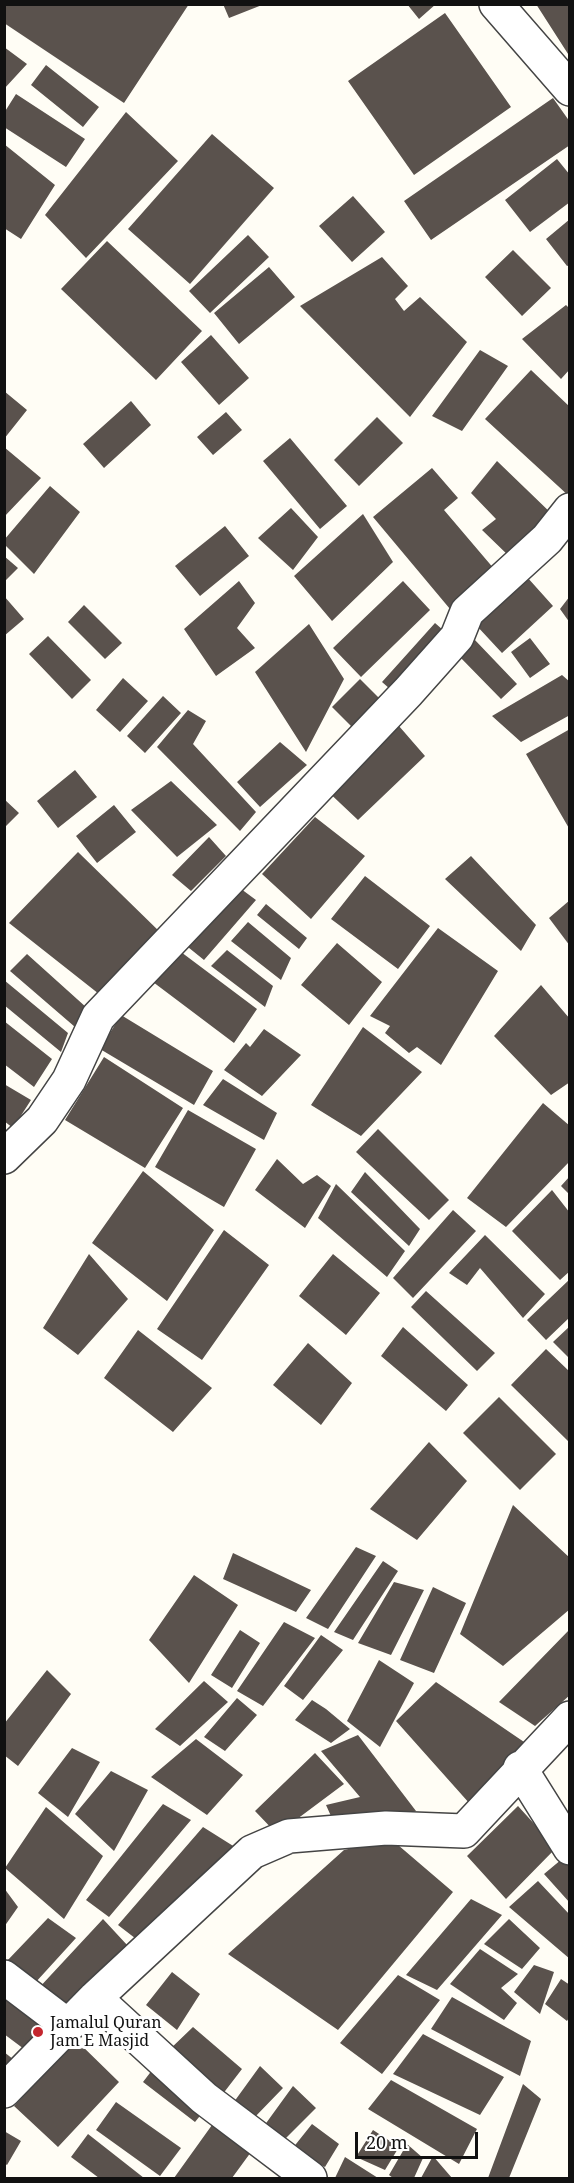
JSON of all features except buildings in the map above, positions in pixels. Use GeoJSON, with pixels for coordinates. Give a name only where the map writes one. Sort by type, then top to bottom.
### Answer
{"type":"FeatureCollection","features":[{"type":"Feature","properties":{"kind":"street"},"geometry":{"type":"LineString","coordinates":[[496,4],[570,89]]}},
{"type":"Feature","properties":{"kind":"street"},"geometry":{"type":"LineString","coordinates":[[4,1157],[42,1120],[69,1080],[98,1017],[408,692],[457,637],[467,612],[547,539],[570,510]]}},
{"type":"Feature","properties":{"kind":"street"},"geometry":{"type":"LineString","coordinates":[[4,2091],[95,1998],[252,1852],[289,1836],[386,1828],[464,1831],[520,1768],[570,1718]]}},
{"type":"Feature","properties":{"kind":"street"},"geometry":{"type":"LineString","coordinates":[[520,1768],[570,1848]]}},
{"type":"Feature","properties":{"kind":"street"},"geometry":{"type":"LineString","coordinates":[[4,1977],[67,2025]]}},
{"type":"Feature","properties":{"kind":"street"},"geometry":{"type":"LineString","coordinates":[[95,1998],[204,2098],[310,2178]]}},
{"type":"Feature","properties":{"kind":"place","name":"Jamalul Quran Jam E Masjid"},"geometry":{"type":"Point","coordinates":[38,2032]}}]}
